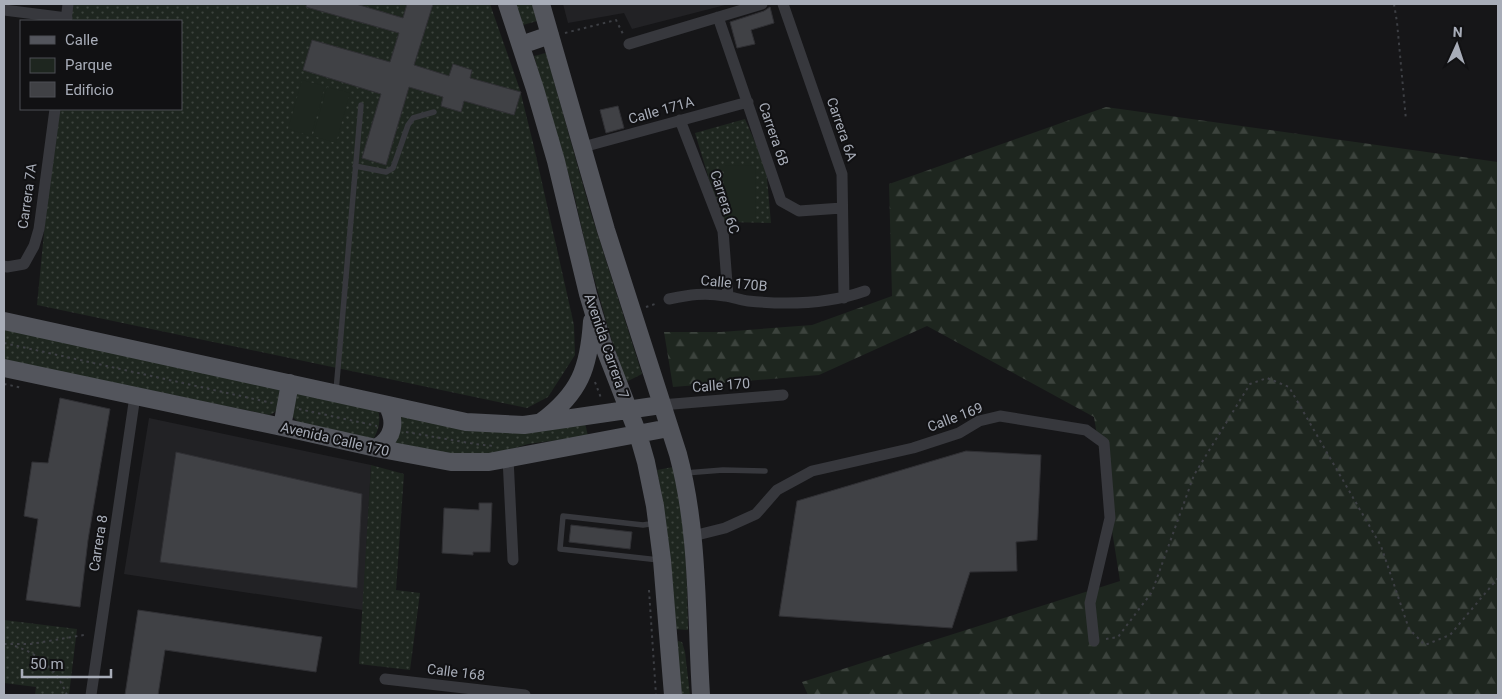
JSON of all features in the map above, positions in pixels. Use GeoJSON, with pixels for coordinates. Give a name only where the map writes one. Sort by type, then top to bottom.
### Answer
{"type":"FeatureCollection","features":[{"type":"Feature","properties":{"kind":"main road","name":"Avenida Carrera 7"},"geometry":{"type":"LineString","coordinates":[[507,4],[556,162],[593,310],[615,377],[638,434],[658,523],[673,695]]}},
{"type":"Feature","properties":{"kind":"main road"},"geometry":{"type":"LineString","coordinates":[[541,4],[555,34],[606,230],[683,474],[693,536],[701,695]]}},
{"type":"Feature","properties":{"kind":"main road"},"geometry":{"type":"LineString","coordinates":[[521,45],[555,34]]}},
{"type":"Feature","properties":{"kind":"main road"},"geometry":{"type":"LineString","coordinates":[[539,424],[565,402],[585,369],[589,354],[593,310]]}},
{"type":"Feature","properties":{"kind":"main road"},"geometry":{"type":"LineString","coordinates":[[4,322],[466,422],[505,425],[539,424],[661,404]]}},
{"type":"Feature","properties":{"kind":"main road","name":"Avenida Calle 170"},"geometry":{"type":"LineString","coordinates":[[4,368],[376,448],[451,462],[474,463],[508,458],[669,428]]}},
{"type":"Feature","properties":{"kind":"main road"},"geometry":{"type":"LineString","coordinates":[[282,427],[290,383]]}},
{"type":"Feature","properties":{"kind":"main road"},"geometry":{"type":"LineString","coordinates":[[376,448],[386,441],[392,429],[392,417],[387,405]]}},
{"type":"Feature","properties":{"kind":"main road"},"geometry":{"type":"LineString","coordinates":[[669,643],[681,635],[692,638],[698,646]]}},
{"type":"Feature","properties":{"kind":"street"},"geometry":{"type":"LineString","coordinates":[[4,10],[67,19],[68,4]]}},
{"type":"Feature","properties":{"kind":"street"},"geometry":{"type":"LineString","coordinates":[[629,44],[762,4]]}},
{"type":"Feature","properties":{"kind":"street","name":"Carrera 6A"},"geometry":{"type":"LineString","coordinates":[[784,4],[842,174],[844,298]]}},
{"type":"Feature","properties":{"kind":"street","name":"Carrera 6B"},"geometry":{"type":"LineString","coordinates":[[718,17],[782,202],[799,211],[842,208]]}},
{"type":"Feature","properties":{"kind":"street","name":"Calle 171A"},"geometry":{"type":"LineString","coordinates":[[583,147],[748,102]]}},
{"type":"Feature","properties":{"kind":"street","name":"Carrera 7A"},"geometry":{"type":"LineString","coordinates":[[4,266],[24,264],[34,246],[55,110]]}},
{"type":"Feature","properties":{"kind":"street","name":"Carrera 6C"},"geometry":{"type":"LineString","coordinates":[[680,120],[722,232],[728,296]]}},
{"type":"Feature","properties":{"kind":"street","name":"Calle 170B"},"geometry":{"type":"LineString","coordinates":[[668,299],[697,293],[728,296],[746,301],[804,302],[844,298],[865,291]]}},
{"type":"Feature","properties":{"kind":"street","name":"Calle 170"},"geometry":{"type":"LineString","coordinates":[[661,404],[783,395]]}},
{"type":"Feature","properties":{"kind":"street","name":"Carrera 8"},"geometry":{"type":"LineString","coordinates":[[90,695],[135,396]]}},
{"type":"Feature","properties":{"kind":"street","name":"Calle 169"},"geometry":{"type":"LineString","coordinates":[[693,536],[725,528],[756,514],[777,490],[812,471],[914,448],[959,433],[979,421],[1000,416],[1086,430],[1104,443],[1110,518],[1090,603],[1094,642]]}},
{"type":"Feature","properties":{"kind":"street"},"geometry":{"type":"LineString","coordinates":[[508,458],[513,560]]}},
{"type":"Feature","properties":{"kind":"street","name":"Calle 168"},"geometry":{"type":"LineString","coordinates":[[385,679],[524,695]]}},
{"type":"Feature","properties":{"kind":"lane"},"geometry":{"type":"LineString","coordinates":[[336,393],[361,105]]}},
{"type":"Feature","properties":{"kind":"lane"},"geometry":{"type":"LineString","coordinates":[[356,166],[386,172],[393,168],[408,125],[413,118],[434,112]]}},
{"type":"Feature","properties":{"kind":"lane"},"geometry":{"type":"LineString","coordinates":[[683,474],[693,471],[764,471]]}},
{"type":"Feature","properties":{"kind":"lane"},"geometry":{"type":"LineString","coordinates":[[658,523],[643,525],[563,516],[560,549],[662,560]]}},
{"type":"Feature","properties":{"kind":"path"},"geometry":{"type":"LineString","coordinates":[[1394,4],[1406,120]]}},
{"type":"Feature","properties":{"kind":"path"},"geometry":{"type":"LineString","coordinates":[[555,34],[616,20],[629,44]]}},
{"type":"Feature","properties":{"kind":"path"},"geometry":{"type":"LineString","coordinates":[[632,312],[668,299]]}},
{"type":"Feature","properties":{"kind":"path"},"geometry":{"type":"LineString","coordinates":[[593,376],[602,401]]}},
{"type":"Feature","properties":{"kind":"path"},"geometry":{"type":"LineString","coordinates":[[1094,642],[1118,638],[1152,592],[1194,475],[1250,384],[1267,378],[1288,387],[1381,546],[1408,629],[1425,645],[1450,635],[1498,578]]}},
{"type":"Feature","properties":{"kind":"path"},"geometry":{"type":"LineString","coordinates":[[648,585],[656,695]]}},
{"type":"Feature","properties":{"kind":"path"},"geometry":{"type":"LineString","coordinates":[[4,644],[58,641],[84,636]]}},
{"type":"Feature","properties":{"kind":"path"},"geometry":{"type":"LineString","coordinates":[[13,645],[44,660],[60,678],[67,695]]}},
{"type":"Feature","properties":{"kind":"shaded area"},"geometry":{"type":"Polygon","coordinates":[[[563,4],[729,4],[632,29],[624,13],[568,23],[563,4]]]}},
{"type":"Feature","properties":{"kind":"shaded area"},"geometry":{"type":"Polygon","coordinates":[[[149,418],[371,465],[363,610],[124,574],[149,418]]]}},
{"type":"Feature","properties":{"kind":"green space"},"geometry":{"type":"Polygon","coordinates":[[[66,4],[490,4],[520,90],[574,325],[575,355],[548,397],[527,408],[37,305],[56,110],[182,110],[182,20],[65,20],[66,4]]]}},
{"type":"Feature","properties":{"kind":"green space"},"geometry":{"type":"Polygon","coordinates":[[[516,4],[532,4],[537,21],[523,25],[516,4]]]}},
{"type":"Feature","properties":{"kind":"green space"},"geometry":{"type":"Polygon","coordinates":[[[546,53],[590,210],[642,374],[626,382],[610,335],[589,260],[573,190],[534,56],[546,53]]]}},
{"type":"Feature","properties":{"kind":"green space"},"geometry":{"type":"Polygon","coordinates":[[[302,80],[325,86],[311,136],[288,129],[302,80]]]}},
{"type":"Feature","properties":{"kind":"green space"},"geometry":{"type":"Polygon","coordinates":[[[327,87],[350,93],[336,143],[313,136],[327,87]]]}},
{"type":"Feature","properties":{"kind":"green space"},"geometry":{"type":"Polygon","coordinates":[[[1106,107],[1498,162],[1498,695],[808,695],[802,682],[1120,581],[1094,417],[927,326],[819,375],[673,387],[664,332],[721,332],[812,325],[892,296],[889,184],[1106,107]]]}},
{"type":"Feature","properties":{"kind":"green space"},"geometry":{"type":"Polygon","coordinates":[[[745,119],[766,167],[771,223],[722,222],[695,133],[745,119]]]}},
{"type":"Feature","properties":{"kind":"green space"},"geometry":{"type":"Polygon","coordinates":[[[725,165],[756,166],[755,219],[725,219],[725,165]]]}},
{"type":"Feature","properties":{"kind":"green space"},"geometry":{"type":"Polygon","coordinates":[[[4,329],[270,385],[281,391],[279,406],[273,414],[269,415],[4,360],[4,329]]]}},
{"type":"Feature","properties":{"kind":"green space"},"geometry":{"type":"Polygon","coordinates":[[[302,391],[378,410],[379,424],[374,438],[368,439],[299,423],[292,416],[295,394],[302,391]]]}},
{"type":"Feature","properties":{"kind":"green space"},"geometry":{"type":"Polygon","coordinates":[[[399,414],[584,419],[588,436],[528,444],[499,453],[467,456],[394,444],[399,414]]]}},
{"type":"Feature","properties":{"kind":"green space"},"geometry":{"type":"Polygon","coordinates":[[[371,465],[404,474],[396,590],[420,593],[410,670],[359,664],[371,465]]]}},
{"type":"Feature","properties":{"kind":"green space"},"geometry":{"type":"Polygon","coordinates":[[[673,467],[683,527],[688,630],[673,629],[666,529],[657,470],[673,467]]]}},
{"type":"Feature","properties":{"kind":"green space"},"geometry":{"type":"Polygon","coordinates":[[[4,620],[77,629],[69,695],[35,695],[36,687],[4,683],[4,620]]]}},
{"type":"Feature","properties":{"kind":"green space"},"geometry":{"type":"Polygon","coordinates":[[[678,641],[682,642],[685,652],[690,695],[682,695],[676,645],[678,641]]]}},
{"type":"Feature","properties":{"kind":"building"},"geometry":{"type":"Polygon","coordinates":[[[307,4],[356,4],[403,18],[407,4],[433,4],[414,65],[449,76],[453,64],[472,70],[470,78],[521,92],[514,115],[464,101],[461,112],[441,106],[443,97],[409,87],[386,165],[362,158],[381,94],[303,70],[312,40],[390,62],[399,33],[306,7],[307,4]]]}},
{"type":"Feature","properties":{"kind":"building"},"geometry":{"type":"Polygon","coordinates":[[[770,7],[774,23],[751,30],[755,44],[737,48],[730,22],[764,11],[770,7]]]}},
{"type":"Feature","properties":{"kind":"building"},"geometry":{"type":"Polygon","coordinates":[[[618,106],[624,128],[606,133],[600,110],[618,106]]]}},
{"type":"Feature","properties":{"kind":"building"},"geometry":{"type":"Polygon","coordinates":[[[60,398],[110,409],[88,540],[80,607],[26,600],[38,519],[24,516],[32,462],[48,463],[60,398]]]}},
{"type":"Feature","properties":{"kind":"building"},"geometry":{"type":"Polygon","coordinates":[[[966,451],[1041,455],[1037,540],[1016,542],[1017,571],[970,572],[952,628],[779,616],[797,501],[966,451]]]}},
{"type":"Feature","properties":{"kind":"building"},"geometry":{"type":"Polygon","coordinates":[[[176,452],[362,494],[357,588],[160,562],[176,452]]]}},
{"type":"Feature","properties":{"kind":"building"},"geometry":{"type":"Polygon","coordinates":[[[479,503],[492,503],[490,552],[473,552],[473,555],[442,553],[444,508],[479,510],[479,503]]]}},
{"type":"Feature","properties":{"kind":"building"},"geometry":{"type":"Polygon","coordinates":[[[571,525],[632,532],[630,549],[569,542],[571,525]]]}},
{"type":"Feature","properties":{"kind":"building"},"geometry":{"type":"Polygon","coordinates":[[[138,610],[322,637],[316,672],[165,650],[158,695],[125,695],[138,610]]]}}]}
